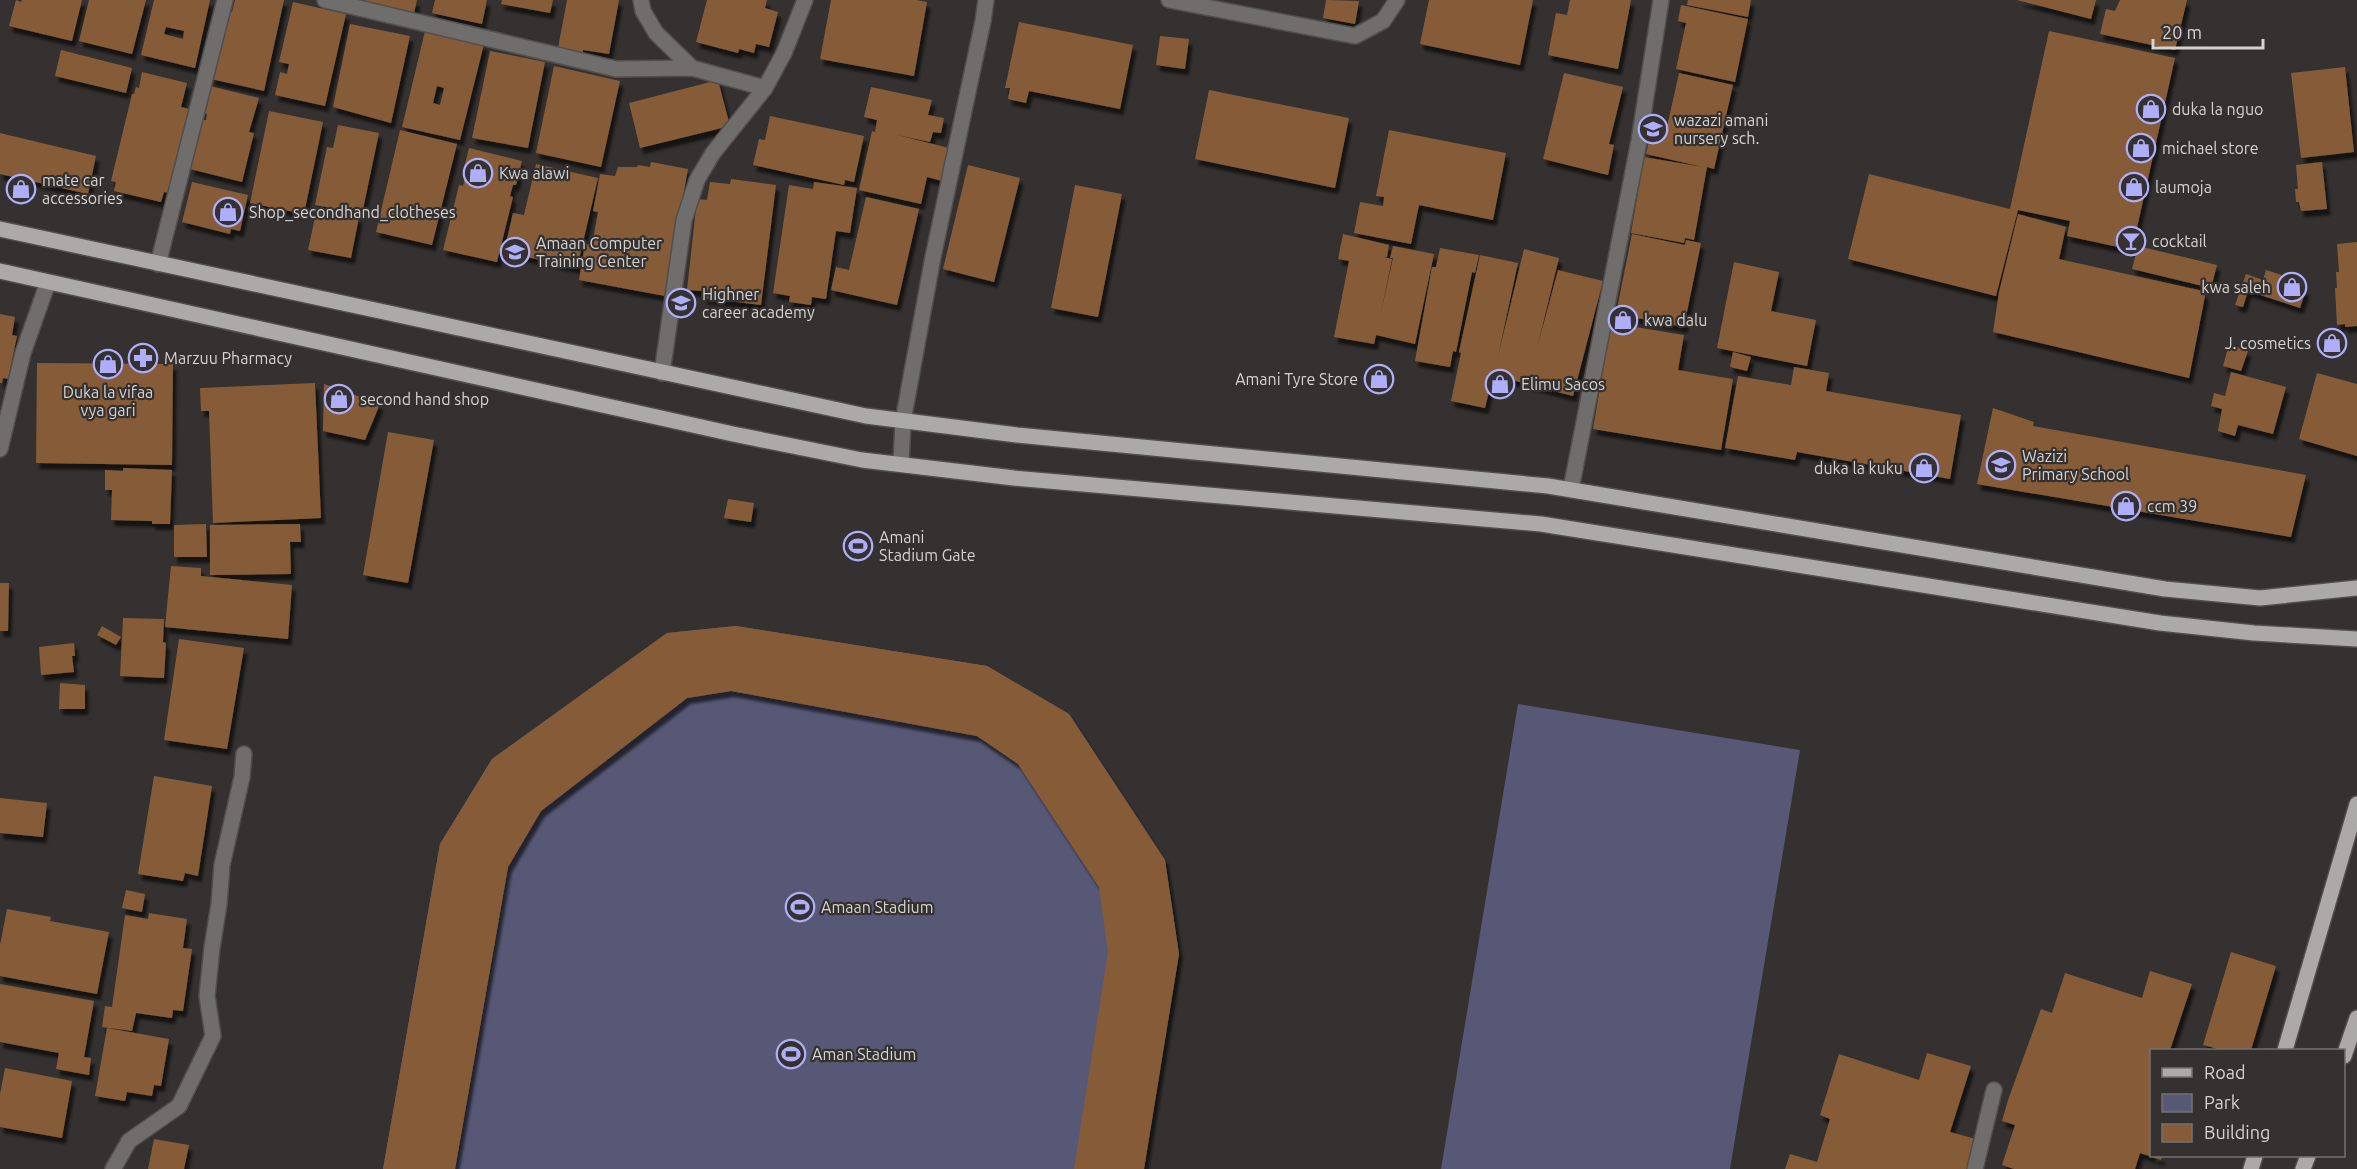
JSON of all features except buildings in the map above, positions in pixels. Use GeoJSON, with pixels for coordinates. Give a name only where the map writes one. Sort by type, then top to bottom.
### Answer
{"type":"FeatureCollection","features":[{"type":"Feature","properties":{"kind":"main road"},"geometry":{"type":"LineString","coordinates":[[0,229],[866,416],[1017,435],[1571,489],[2165,589],[2260,598],[2357,588]]}},
{"type":"Feature","properties":{"kind":"main road"},"geometry":{"type":"LineString","coordinates":[[0,271],[733,434],[862,460],[1014,478],[1541,524],[2160,622],[2254,633],[2357,639]]}},
{"type":"Feature","properties":{"kind":"main road"},"geometry":{"type":"LineString","coordinates":[[2285,1049],[2357,804]]}},
{"type":"Feature","properties":{"kind":"main road"},"geometry":{"type":"LineString","coordinates":[[2345,1051],[2357,1018]]}},
{"type":"Feature","properties":{"kind":"street"},"geometry":{"type":"LineString","coordinates":[[158,264],[225,0]]}},
{"type":"Feature","properties":{"kind":"street"},"geometry":{"type":"LineString","coordinates":[[325,0],[616,69],[692,68],[765,88]]}},
{"type":"Feature","properties":{"kind":"street"},"geometry":{"type":"LineString","coordinates":[[641,0],[643,11],[656,33],[692,68]]}},
{"type":"Feature","properties":{"kind":"street"},"geometry":{"type":"LineString","coordinates":[[662,373],[684,220],[697,180],[712,153],[765,88],[784,53],[805,0]]}},
{"type":"Feature","properties":{"kind":"street"},"geometry":{"type":"LineString","coordinates":[[902,465],[903,421],[933,257],[986,0]]}},
{"type":"Feature","properties":{"kind":"street"},"geometry":{"type":"LineString","coordinates":[[1169,0],[1355,36],[1383,21],[1397,0]]}},
{"type":"Feature","properties":{"kind":"street"},"geometry":{"type":"LineString","coordinates":[[1571,489],[1639,141],[1661,0]]}},
{"type":"Feature","properties":{"kind":"street"},"geometry":{"type":"LineString","coordinates":[[0,449],[23,353],[48,282]]}},
{"type":"Feature","properties":{"kind":"street"},"geometry":{"type":"LineString","coordinates":[[113,1169],[129,1141],[179,1106],[213,1036],[207,996],[212,948],[222,865],[242,777],[244,754]]}},
{"type":"Feature","properties":{"kind":"street"},"geometry":{"type":"LineString","coordinates":[[1975,1169],[1994,1090]]}},
{"type":"Feature","properties":{"kind":"green space","name":"Amaan Stadium"},"geometry":{"type":"Polygon","coordinates":[[[736,626],[987,666],[1069,714],[1165,860],[1179,954],[1144,1169],[383,1169],[440,844],[492,759],[667,633],[736,626]]]}},
{"type":"Feature","properties":{"kind":"green space"},"geometry":{"type":"Polygon","coordinates":[[[1518,704],[1800,750],[1730,1169],[1441,1169],[1518,704]]]}},
{"type":"Feature","properties":{"kind":"place","name":"duka la nguo"},"geometry":{"type":"Point","coordinates":[2151,109]}},
{"type":"Feature","properties":{"kind":"place","name":"wazazi amani nursery sch."},"geometry":{"type":"Point","coordinates":[1653,129]}},
{"type":"Feature","properties":{"kind":"place","name":"michael store"},"geometry":{"type":"Point","coordinates":[2141,148]}},
{"type":"Feature","properties":{"kind":"place","name":"Kwa alawi"},"geometry":{"type":"Point","coordinates":[478,173]}},
{"type":"Feature","properties":{"kind":"place","name":"laumoja"},"geometry":{"type":"Point","coordinates":[2134,187]}},
{"type":"Feature","properties":{"kind":"place","name":"mate car accessories"},"geometry":{"type":"Point","coordinates":[21,189]}},
{"type":"Feature","properties":{"kind":"place","name":"Shop_secondhand_clotheses"},"geometry":{"type":"Point","coordinates":[228,212]}},
{"type":"Feature","properties":{"kind":"place","name":"cocktail"},"geometry":{"type":"Point","coordinates":[2131,241]}},
{"type":"Feature","properties":{"kind":"place","name":"Amaan Computer Training Center"},"geometry":{"type":"Point","coordinates":[515,252]}},
{"type":"Feature","properties":{"kind":"place","name":"kwa saleh"},"geometry":{"type":"Point","coordinates":[2292,287]}},
{"type":"Feature","properties":{"kind":"place","name":"Highner career academy"},"geometry":{"type":"Point","coordinates":[681,303]}},
{"type":"Feature","properties":{"kind":"place","name":"kwa dalu"},"geometry":{"type":"Point","coordinates":[1623,320]}},
{"type":"Feature","properties":{"kind":"place","name":"J. cosmetics"},"geometry":{"type":"Point","coordinates":[2332,343]}},
{"type":"Feature","properties":{"kind":"place","name":"Marzuu Pharmacy"},"geometry":{"type":"Point","coordinates":[143,358]}},
{"type":"Feature","properties":{"kind":"place","name":"Duka la vifaa vya gari"},"geometry":{"type":"Point","coordinates":[108,364]}},
{"type":"Feature","properties":{"kind":"place","name":"Amani Tyre Store"},"geometry":{"type":"Point","coordinates":[1379,379]}},
{"type":"Feature","properties":{"kind":"place","name":"Elimu Sacos"},"geometry":{"type":"Point","coordinates":[1500,384]}},
{"type":"Feature","properties":{"kind":"place","name":"second hand shop"},"geometry":{"type":"Point","coordinates":[339,399]}},
{"type":"Feature","properties":{"kind":"place","name":"Wazizi Primary School"},"geometry":{"type":"Point","coordinates":[2001,465]}},
{"type":"Feature","properties":{"kind":"place","name":"duka la kuku"},"geometry":{"type":"Point","coordinates":[1924,468]}},
{"type":"Feature","properties":{"kind":"place","name":"ccm 39"},"geometry":{"type":"Point","coordinates":[2126,506]}},
{"type":"Feature","properties":{"kind":"place","name":"Amani Stadium Gate"},"geometry":{"type":"Point","coordinates":[858,546]}},
{"type":"Feature","properties":{"kind":"place","name":"Amaan Stadium"},"geometry":{"type":"Point","coordinates":[800,907]}},
{"type":"Feature","properties":{"kind":"place","name":"Aman Stadium"},"geometry":{"type":"Point","coordinates":[791,1054]}}]}
